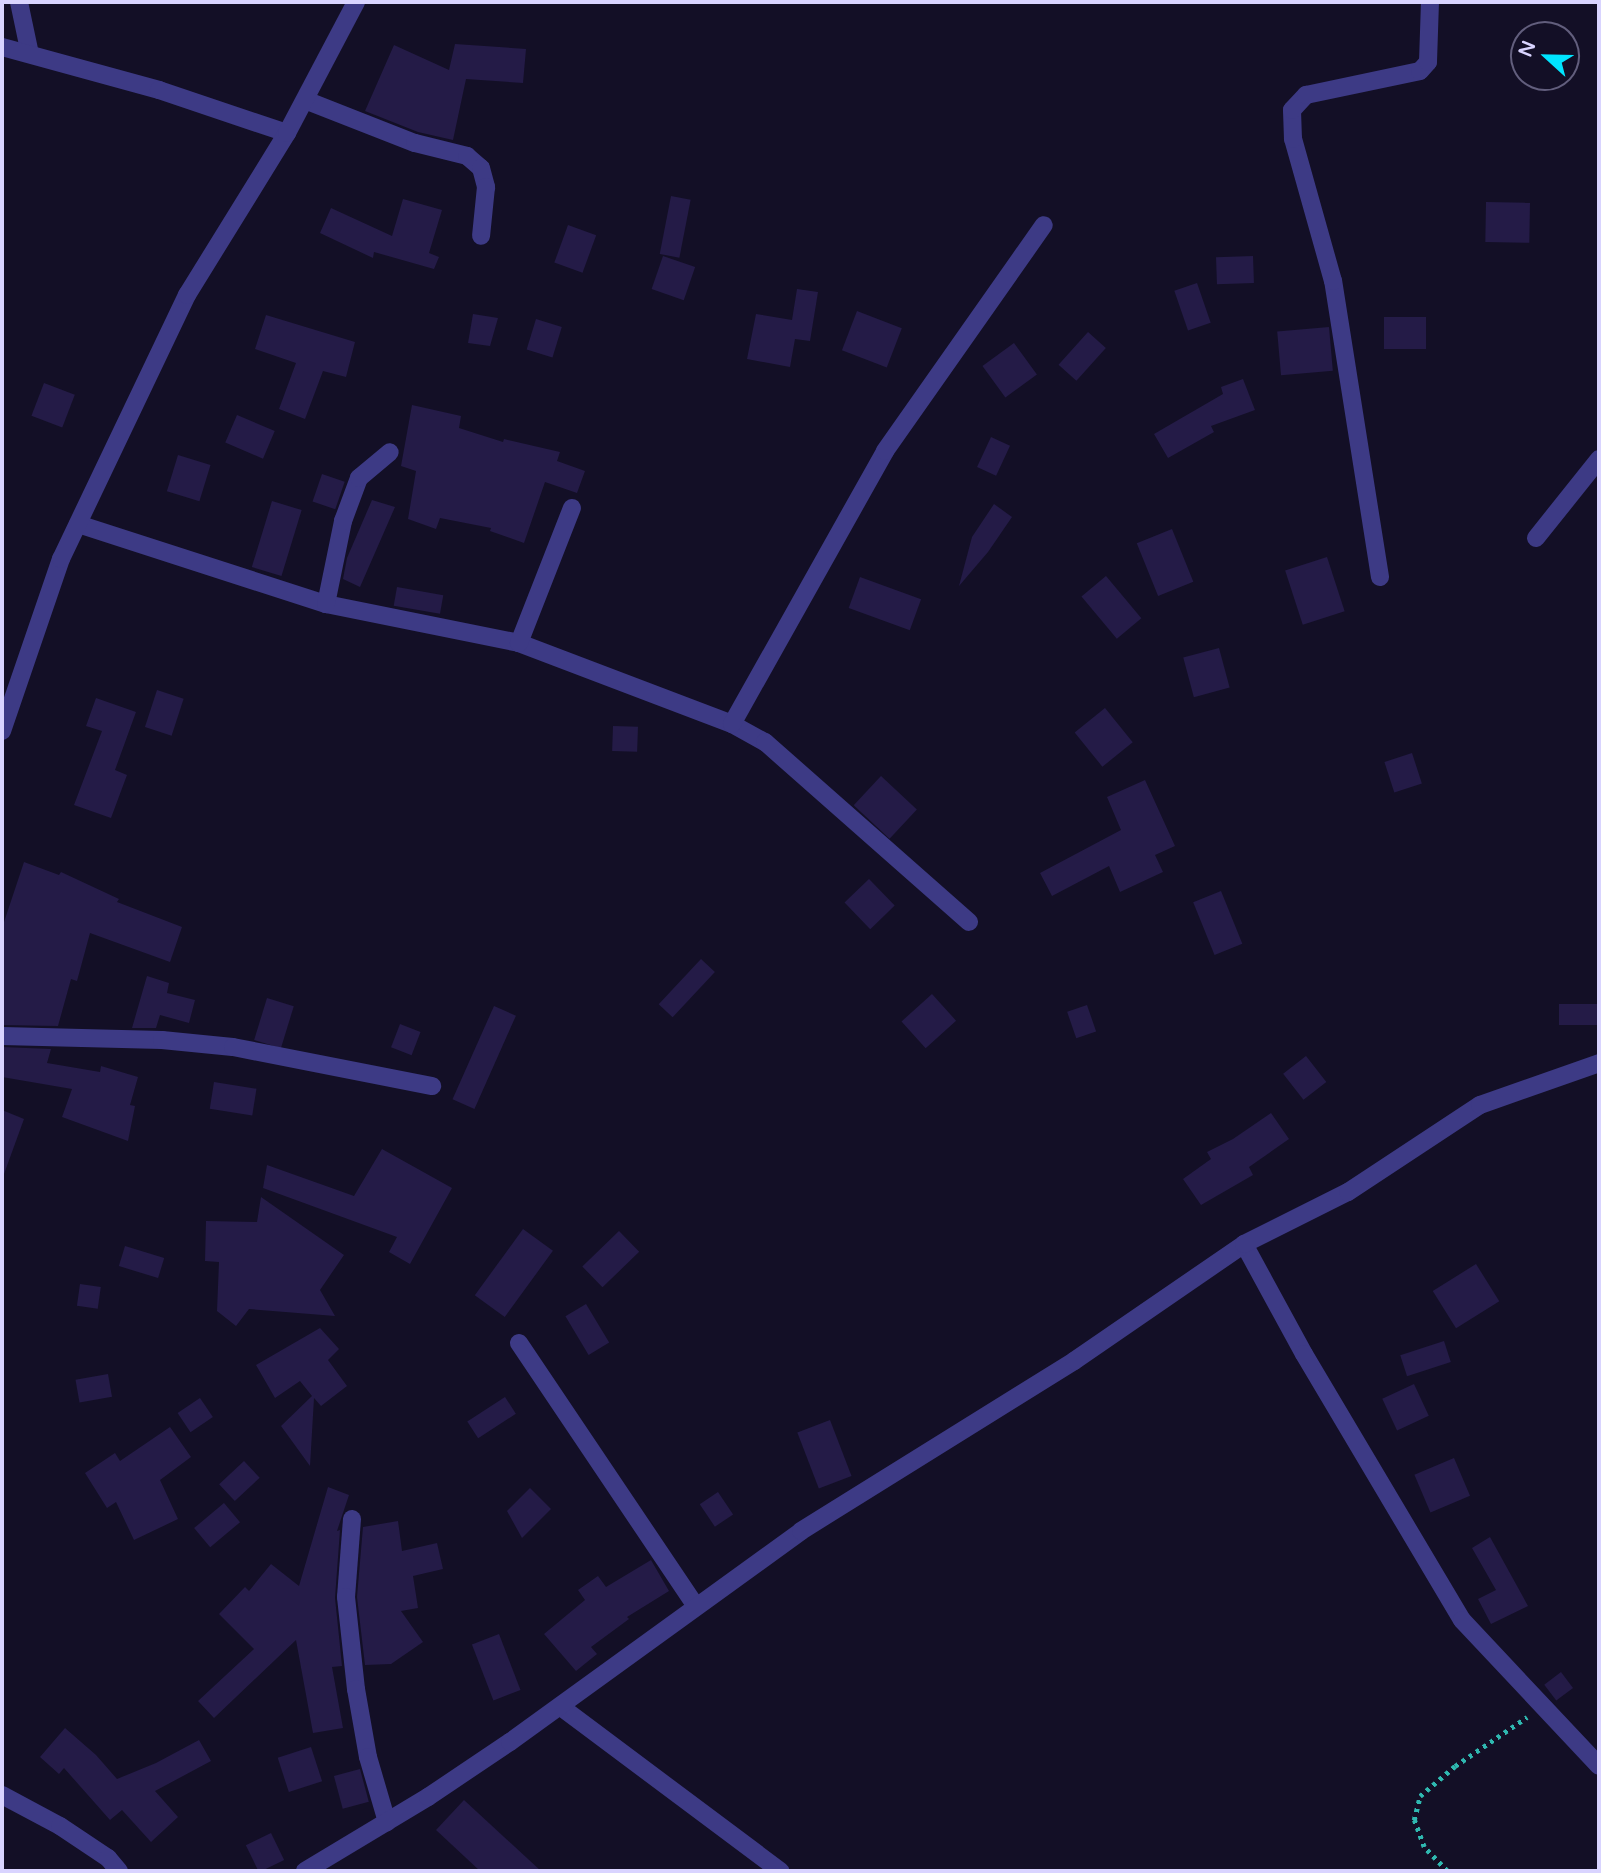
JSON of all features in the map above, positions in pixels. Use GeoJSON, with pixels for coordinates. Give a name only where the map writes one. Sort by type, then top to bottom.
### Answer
{"type":"FeatureCollection","features":[{"type":"Feature","properties":{"kind":"street"},"geometry":{"type":"LineString","coordinates":[[19,2],[30,54]]}},
{"type":"Feature","properties":{"kind":"street"},"geometry":{"type":"LineString","coordinates":[[2,731],[61,559],[187,295],[287,133],[356,2]]}},
{"type":"Feature","properties":{"kind":"street"},"geometry":{"type":"LineString","coordinates":[[1380,577],[1333,281],[1293,139],[1292,110],[1306,95],[1420,71],[1428,62],[1430,2]]}},
{"type":"Feature","properties":{"kind":"street"},"geometry":{"type":"LineString","coordinates":[[2,47],[159,90],[287,133]]}},
{"type":"Feature","properties":{"kind":"street"},"geometry":{"type":"LineString","coordinates":[[305,100],[415,143],[467,156],[481,169],[486,187],[481,236]]}},
{"type":"Feature","properties":{"kind":"street"},"geometry":{"type":"LineString","coordinates":[[732,724],[885,451],[1044,225]]}},
{"type":"Feature","properties":{"kind":"street"},"geometry":{"type":"LineString","coordinates":[[326,604],[343,521],[359,478],[390,452]]}},
{"type":"Feature","properties":{"kind":"street"},"geometry":{"type":"LineString","coordinates":[[1536,538],[1599,459]]}},
{"type":"Feature","properties":{"kind":"street"},"geometry":{"type":"LineString","coordinates":[[519,643],[572,508]]}},
{"type":"Feature","properties":{"kind":"street"},"geometry":{"type":"LineString","coordinates":[[78,524],[326,604],[519,643],[732,724],[765,743],[969,922]]}},
{"type":"Feature","properties":{"kind":"street"},"geometry":{"type":"LineString","coordinates":[[2,1036],[162,1040],[233,1046],[432,1086]]}},
{"type":"Feature","properties":{"kind":"street"},"geometry":{"type":"LineString","coordinates":[[305,1871],[387,1822],[561,1707],[695,1605],[801,1531],[1074,1361],[1244,1244],[1348,1192],[1480,1105],[1599,1063]]}},
{"type":"Feature","properties":{"kind":"street"},"geometry":{"type":"LineString","coordinates":[[1244,1244],[1304,1354],[1462,1620],[1599,1766]]}},
{"type":"Feature","properties":{"kind":"street"},"geometry":{"type":"LineString","coordinates":[[519,1343],[695,1605]]}},
{"type":"Feature","properties":{"kind":"street"},"geometry":{"type":"LineString","coordinates":[[352,1519],[346,1597],[356,1689],[368,1756],[387,1822]]}},
{"type":"Feature","properties":{"kind":"street"},"geometry":{"type":"LineString","coordinates":[[561,1707],[780,1871]]}},
{"type":"Feature","properties":{"kind":"street"},"geometry":{"type":"LineString","coordinates":[[2,1795],[60,1826],[108,1858],[118,1871]]}},
{"type":"Feature","properties":{"kind":"path"},"geometry":{"type":"LineString","coordinates":[[1447,1871],[1424,1847],[1414,1820],[1420,1796],[1455,1766],[1543,1706]]}},
{"type":"Feature","properties":{"kind":"building"},"geometry":{"type":"Polygon","coordinates":[[[455,44],[526,49],[523,83],[466,79],[453,140],[418,132],[365,111],[394,45],[449,70],[455,44]]]}},
{"type":"Feature","properties":{"kind":"building"},"geometry":{"type":"Polygon","coordinates":[[[671,196],[691,200],[679,258],[660,254],[671,196]]]}},
{"type":"Feature","properties":{"kind":"building"},"geometry":{"type":"Polygon","coordinates":[[[403,199],[442,210],[429,253],[439,257],[434,269],[374,252],[373,258],[320,233],[331,208],[392,236],[403,199]]]}},
{"type":"Feature","properties":{"kind":"building"},"geometry":{"type":"Polygon","coordinates":[[[1486,202],[1530,203],[1529,243],[1485,242],[1486,202]]]}},
{"type":"Feature","properties":{"kind":"building"},"geometry":{"type":"Polygon","coordinates":[[[568,225],[596,235],[583,273],[554,263],[568,225]]]}},
{"type":"Feature","properties":{"kind":"building"},"geometry":{"type":"Polygon","coordinates":[[[663,256],[695,267],[684,300],[652,289],[663,256]]]}},
{"type":"Feature","properties":{"kind":"building"},"geometry":{"type":"Polygon","coordinates":[[[1253,256],[1254,283],[1217,284],[1216,257],[1253,256]]]}},
{"type":"Feature","properties":{"kind":"building"},"geometry":{"type":"Polygon","coordinates":[[[1197,283],[1211,323],[1188,331],[1174,291],[1197,283]]]}},
{"type":"Feature","properties":{"kind":"building"},"geometry":{"type":"Polygon","coordinates":[[[797,289],[818,292],[810,341],[795,339],[790,367],[747,359],[756,314],[792,320],[797,289]]]}},
{"type":"Feature","properties":{"kind":"building"},"geometry":{"type":"Polygon","coordinates":[[[857,311],[902,328],[887,367],[842,350],[857,311]]]}},
{"type":"Feature","properties":{"kind":"building"},"geometry":{"type":"Polygon","coordinates":[[[473,314],[498,318],[490,346],[468,343],[473,314]]]}},
{"type":"Feature","properties":{"kind":"building"},"geometry":{"type":"Polygon","coordinates":[[[266,315],[355,342],[346,377],[323,371],[305,419],[279,409],[296,363],[255,349],[266,315]]]}},
{"type":"Feature","properties":{"kind":"building"},"geometry":{"type":"Polygon","coordinates":[[[1384,317],[1426,317],[1426,349],[1384,349],[1384,317]]]}},
{"type":"Feature","properties":{"kind":"building"},"geometry":{"type":"Polygon","coordinates":[[[536,319],[562,327],[552,357],[527,350],[536,319]]]}},
{"type":"Feature","properties":{"kind":"building"},"geometry":{"type":"Polygon","coordinates":[[[1329,327],[1333,371],[1281,375],[1277,332],[1329,327]]]}},
{"type":"Feature","properties":{"kind":"building"},"geometry":{"type":"Polygon","coordinates":[[[1088,332],[1106,348],[1076,381],[1059,365],[1088,332]]]}},
{"type":"Feature","properties":{"kind":"building"},"geometry":{"type":"Polygon","coordinates":[[[1014,343],[1037,375],[1005,397],[982,366],[1014,343]]]}},
{"type":"Feature","properties":{"kind":"building"},"geometry":{"type":"Polygon","coordinates":[[[1243,379],[1255,410],[1211,426],[1214,432],[1168,458],[1154,434],[1223,394],[1221,387],[1243,379]]]}},
{"type":"Feature","properties":{"kind":"building"},"geometry":{"type":"Polygon","coordinates":[[[44,383],[75,395],[62,428],[31,416],[44,383]]]}},
{"type":"Feature","properties":{"kind":"building"},"geometry":{"type":"Polygon","coordinates":[[[412,405],[461,416],[459,428],[503,442],[504,439],[560,452],[557,461],[585,471],[577,493],[545,482],[524,543],[490,531],[491,528],[440,518],[436,529],[408,519],[416,471],[401,466],[412,405]]]}},
{"type":"Feature","properties":{"kind":"building"},"geometry":{"type":"Polygon","coordinates":[[[237,415],[275,431],[263,459],[225,443],[237,415]]]}},
{"type":"Feature","properties":{"kind":"building"},"geometry":{"type":"Polygon","coordinates":[[[991,437],[1010,446],[996,476],[977,467],[991,437]]]}},
{"type":"Feature","properties":{"kind":"building"},"geometry":{"type":"Polygon","coordinates":[[[178,455],[211,465],[199,501],[167,491],[178,455]]]}},
{"type":"Feature","properties":{"kind":"building"},"geometry":{"type":"Polygon","coordinates":[[[322,474],[345,482],[335,509],[313,501],[322,474]]]}},
{"type":"Feature","properties":{"kind":"building"},"geometry":{"type":"Polygon","coordinates":[[[372,500],[395,507],[360,587],[343,579],[347,558],[372,500]]]}},
{"type":"Feature","properties":{"kind":"building"},"geometry":{"type":"Polygon","coordinates":[[[272,501],[302,510],[281,576],[252,567],[272,501]]]}},
{"type":"Feature","properties":{"kind":"building"},"geometry":{"type":"Polygon","coordinates":[[[994,504],[1012,517],[988,552],[959,586],[972,537],[994,504]]]}},
{"type":"Feature","properties":{"kind":"building"},"geometry":{"type":"Polygon","coordinates":[[[1172,529],[1193,582],[1158,596],[1137,543],[1172,529]]]}},
{"type":"Feature","properties":{"kind":"building"},"geometry":{"type":"Polygon","coordinates":[[[1327,557],[1345,611],[1303,625],[1285,571],[1327,557]]]}},
{"type":"Feature","properties":{"kind":"building"},"geometry":{"type":"Polygon","coordinates":[[[1106,576],[1141,618],[1117,639],[1081,597],[1106,576]]]}},
{"type":"Feature","properties":{"kind":"building"},"geometry":{"type":"Polygon","coordinates":[[[860,577],[921,599],[910,630],[849,608],[860,577]]]}},
{"type":"Feature","properties":{"kind":"building"},"geometry":{"type":"Polygon","coordinates":[[[397,587],[443,595],[440,614],[394,606],[397,587]]]}},
{"type":"Feature","properties":{"kind":"building"},"geometry":{"type":"Polygon","coordinates":[[[1219,648],[1230,688],[1194,697],[1183,658],[1219,648]]]}},
{"type":"Feature","properties":{"kind":"building"},"geometry":{"type":"Polygon","coordinates":[[[157,690],[184,699],[172,736],[145,727],[157,690]]]}},
{"type":"Feature","properties":{"kind":"building"},"geometry":{"type":"Polygon","coordinates":[[[96,698],[136,712],[115,770],[127,775],[111,818],[74,805],[102,731],[86,726],[96,698]]]}},
{"type":"Feature","properties":{"kind":"building"},"geometry":{"type":"Polygon","coordinates":[[[1105,708],[1133,742],[1102,767],[1075,733],[1105,708]]]}},
{"type":"Feature","properties":{"kind":"building"},"geometry":{"type":"Polygon","coordinates":[[[613,726],[638,727],[637,752],[612,751],[613,726]]]}},
{"type":"Feature","properties":{"kind":"building"},"geometry":{"type":"Polygon","coordinates":[[[1412,753],[1422,783],[1394,792],[1384,762],[1412,753]]]}},
{"type":"Feature","properties":{"kind":"building"},"geometry":{"type":"Polygon","coordinates":[[[881,776],[917,809],[890,839],[854,805],[881,776]]]}},
{"type":"Feature","properties":{"kind":"building"},"geometry":{"type":"Polygon","coordinates":[[[1145,780],[1175,846],[1155,855],[1163,872],[1120,892],[1109,866],[1052,896],[1040,873],[1121,830],[1107,797],[1145,780]]]}},
{"type":"Feature","properties":{"kind":"building"},"geometry":{"type":"Polygon","coordinates":[[[24,862],[59,875],[61,872],[119,899],[117,902],[182,927],[170,962],[90,933],[77,981],[71,979],[58,1026],[2,1025],[2,928],[24,862]]]}},
{"type":"Feature","properties":{"kind":"building"},"geometry":{"type":"Polygon","coordinates":[[[869,879],[895,906],[870,929],[845,903],[869,879]]]}},
{"type":"Feature","properties":{"kind":"building"},"geometry":{"type":"Polygon","coordinates":[[[1221,891],[1242,944],[1215,955],[1193,902],[1221,891]]]}},
{"type":"Feature","properties":{"kind":"building"},"geometry":{"type":"Polygon","coordinates":[[[701,959],[715,972],[673,1017],[659,1004],[701,959]]]}},
{"type":"Feature","properties":{"kind":"building"},"geometry":{"type":"Polygon","coordinates":[[[147,976],[169,983],[167,993],[195,1000],[189,1023],[160,1015],[156,1028],[132,1028],[147,976]]]}},
{"type":"Feature","properties":{"kind":"building"},"geometry":{"type":"Polygon","coordinates":[[[932,994],[956,1021],[926,1048],[902,1021],[932,994]]]}},
{"type":"Feature","properties":{"kind":"building"},"geometry":{"type":"Polygon","coordinates":[[[267,998],[294,1006],[281,1048],[254,1040],[267,998]]]}},
{"type":"Feature","properties":{"kind":"building"},"geometry":{"type":"Polygon","coordinates":[[[1559,1004],[1599,1004],[1599,1025],[1559,1025],[1559,1004]]]}},
{"type":"Feature","properties":{"kind":"building"},"geometry":{"type":"Polygon","coordinates":[[[1087,1005],[1096,1031],[1076,1038],[1067,1012],[1087,1005]]]}},
{"type":"Feature","properties":{"kind":"building"},"geometry":{"type":"Polygon","coordinates":[[[494,1006],[516,1016],[474,1109],[453,1099],[494,1006]]]}},
{"type":"Feature","properties":{"kind":"building"},"geometry":{"type":"Polygon","coordinates":[[[400,1024],[421,1032],[412,1055],[391,1047],[400,1024]]]}},
{"type":"Feature","properties":{"kind":"building"},"geometry":{"type":"Polygon","coordinates":[[[2,1047],[51,1049],[47,1063],[100,1072],[101,1066],[138,1077],[130,1105],[135,1106],[128,1141],[62,1117],[72,1089],[2,1077],[2,1047]]]}},
{"type":"Feature","properties":{"kind":"building"},"geometry":{"type":"Polygon","coordinates":[[[1306,1056],[1326,1082],[1303,1100],[1283,1074],[1306,1056]]]}},
{"type":"Feature","properties":{"kind":"building"},"geometry":{"type":"Polygon","coordinates":[[[214,1082],[256,1089],[252,1115],[210,1109],[214,1082]]]}},
{"type":"Feature","properties":{"kind":"building"},"geometry":{"type":"Polygon","coordinates":[[[2,1110],[24,1119],[4,1174],[2,1173],[2,1110]]]}},
{"type":"Feature","properties":{"kind":"building"},"geometry":{"type":"Polygon","coordinates":[[[1271,1113],[1289,1139],[1249,1167],[1253,1175],[1201,1205],[1183,1179],[1211,1159],[1207,1152],[1233,1139],[1271,1113]]]}},
{"type":"Feature","properties":{"kind":"building"},"geometry":{"type":"Polygon","coordinates":[[[382,1149],[452,1188],[410,1264],[389,1252],[397,1237],[263,1188],[267,1165],[354,1196],[382,1149]]]}},
{"type":"Feature","properties":{"kind":"building"},"geometry":{"type":"Polygon","coordinates":[[[261,1197],[344,1255],[320,1290],[335,1316],[249,1309],[236,1326],[217,1311],[219,1262],[205,1261],[206,1221],[257,1222],[261,1197]]]}},
{"type":"Feature","properties":{"kind":"building"},"geometry":{"type":"Polygon","coordinates":[[[523,1229],[553,1251],[505,1317],[475,1295],[523,1229]]]}},
{"type":"Feature","properties":{"kind":"building"},"geometry":{"type":"Polygon","coordinates":[[[619,1231],[639,1252],[602,1287],[582,1266],[619,1231]]]}},
{"type":"Feature","properties":{"kind":"building"},"geometry":{"type":"Polygon","coordinates":[[[125,1246],[164,1258],[158,1278],[119,1266],[125,1246]]]}},
{"type":"Feature","properties":{"kind":"building"},"geometry":{"type":"Polygon","coordinates":[[[1476,1264],[1499,1301],[1456,1328],[1433,1291],[1476,1264]]]}},
{"type":"Feature","properties":{"kind":"building"},"geometry":{"type":"Polygon","coordinates":[[[80,1284],[101,1287],[98,1309],[77,1306],[80,1284]]]}},
{"type":"Feature","properties":{"kind":"building"},"geometry":{"type":"Polygon","coordinates":[[[586,1304],[609,1343],[589,1355],[565,1316],[586,1304]]]}},
{"type":"Feature","properties":{"kind":"building"},"geometry":{"type":"Polygon","coordinates":[[[320,1328],[339,1349],[328,1360],[347,1386],[321,1406],[314,1398],[310,1466],[281,1426],[312,1396],[300,1381],[275,1398],[256,1365],[320,1328]]]}},
{"type":"Feature","properties":{"kind":"building"},"geometry":{"type":"Polygon","coordinates":[[[1444,1341],[1451,1362],[1407,1376],[1400,1355],[1444,1341]]]}},
{"type":"Feature","properties":{"kind":"building"},"geometry":{"type":"Polygon","coordinates":[[[108,1374],[112,1397],[79,1402],[76,1380],[108,1374]]]}},
{"type":"Feature","properties":{"kind":"building"},"geometry":{"type":"Polygon","coordinates":[[[1414,1384],[1429,1416],[1397,1431],[1382,1399],[1414,1384]]]}},
{"type":"Feature","properties":{"kind":"building"},"geometry":{"type":"Polygon","coordinates":[[[505,1397],[516,1414],[478,1438],[467,1422],[505,1397]]]}},
{"type":"Feature","properties":{"kind":"building"},"geometry":{"type":"Polygon","coordinates":[[[200,1398],[213,1417],[190,1432],[178,1413],[200,1398]]]}},
{"type":"Feature","properties":{"kind":"building"},"geometry":{"type":"Polygon","coordinates":[[[830,1420],[852,1476],[819,1489],[797,1433],[830,1420]]]}},
{"type":"Feature","properties":{"kind":"building"},"geometry":{"type":"Polygon","coordinates":[[[170,1427],[191,1457],[160,1480],[178,1519],[134,1540],[116,1502],[107,1508],[85,1473],[115,1453],[120,1461],[170,1427]]]}},
{"type":"Feature","properties":{"kind":"building"},"geometry":{"type":"Polygon","coordinates":[[[1454,1458],[1470,1496],[1430,1513],[1414,1475],[1454,1458]]]}},
{"type":"Feature","properties":{"kind":"building"},"geometry":{"type":"Polygon","coordinates":[[[244,1461],[260,1478],[235,1501],[219,1484],[244,1461]]]}},
{"type":"Feature","properties":{"kind":"building"},"geometry":{"type":"Polygon","coordinates":[[[328,1487],[349,1495],[337,1531],[340,1530],[335,1598],[342,1666],[332,1667],[343,1728],[313,1733],[296,1640],[214,1718],[198,1701],[254,1649],[219,1614],[245,1587],[249,1591],[271,1564],[299,1586],[328,1487]]]}},
{"type":"Feature","properties":{"kind":"building"},"geometry":{"type":"Polygon","coordinates":[[[530,1488],[551,1509],[522,1538],[507,1511],[530,1488]]]}},
{"type":"Feature","properties":{"kind":"building"},"geometry":{"type":"Polygon","coordinates":[[[718,1492],[733,1514],[715,1527],[700,1504],[718,1492]]]}},
{"type":"Feature","properties":{"kind":"building"},"geometry":{"type":"Polygon","coordinates":[[[224,1503],[240,1522],[210,1547],[194,1528],[224,1503]]]}},
{"type":"Feature","properties":{"kind":"building"},"geometry":{"type":"Polygon","coordinates":[[[398,1521],[402,1551],[437,1543],[443,1569],[413,1576],[418,1608],[401,1611],[423,1642],[391,1664],[365,1665],[357,1597],[363,1527],[398,1521]]]}},
{"type":"Feature","properties":{"kind":"building"},"geometry":{"type":"Polygon","coordinates":[[[1490,1537],[1528,1606],[1491,1624],[1478,1599],[1496,1590],[1472,1548],[1490,1537]]]}},
{"type":"Feature","properties":{"kind":"building"},"geometry":{"type":"Polygon","coordinates":[[[651,1560],[669,1591],[627,1617],[629,1619],[591,1647],[597,1654],[576,1671],[544,1634],[585,1600],[578,1590],[598,1576],[606,1587],[651,1560]]]}},
{"type":"Feature","properties":{"kind":"building"},"geometry":{"type":"Polygon","coordinates":[[[499,1634],[521,1690],[493,1700],[472,1644],[499,1634]]]}},
{"type":"Feature","properties":{"kind":"building"},"geometry":{"type":"Polygon","coordinates":[[[1561,1672],[1573,1688],[1556,1701],[1544,1685],[1561,1672]]]}},
{"type":"Feature","properties":{"kind":"building"},"geometry":{"type":"Polygon","coordinates":[[[65,1728],[96,1755],[117,1779],[156,1763],[199,1740],[211,1761],[155,1791],[178,1817],[151,1842],[122,1810],[110,1820],[64,1768],[59,1774],[40,1757],[65,1728]]]}},
{"type":"Feature","properties":{"kind":"building"},"geometry":{"type":"Polygon","coordinates":[[[311,1747],[322,1781],[289,1792],[278,1758],[311,1747]]]}},
{"type":"Feature","properties":{"kind":"building"},"geometry":{"type":"Polygon","coordinates":[[[360,1769],[369,1802],[343,1809],[334,1776],[360,1769]]]}},
{"type":"Feature","properties":{"kind":"building"},"geometry":{"type":"Polygon","coordinates":[[[464,1800],[541,1871],[480,1871],[436,1830],[464,1800]]]}},
{"type":"Feature","properties":{"kind":"building"},"geometry":{"type":"Polygon","coordinates":[[[271,1833],[284,1860],[258,1871],[246,1845],[271,1833]]]}}]}
